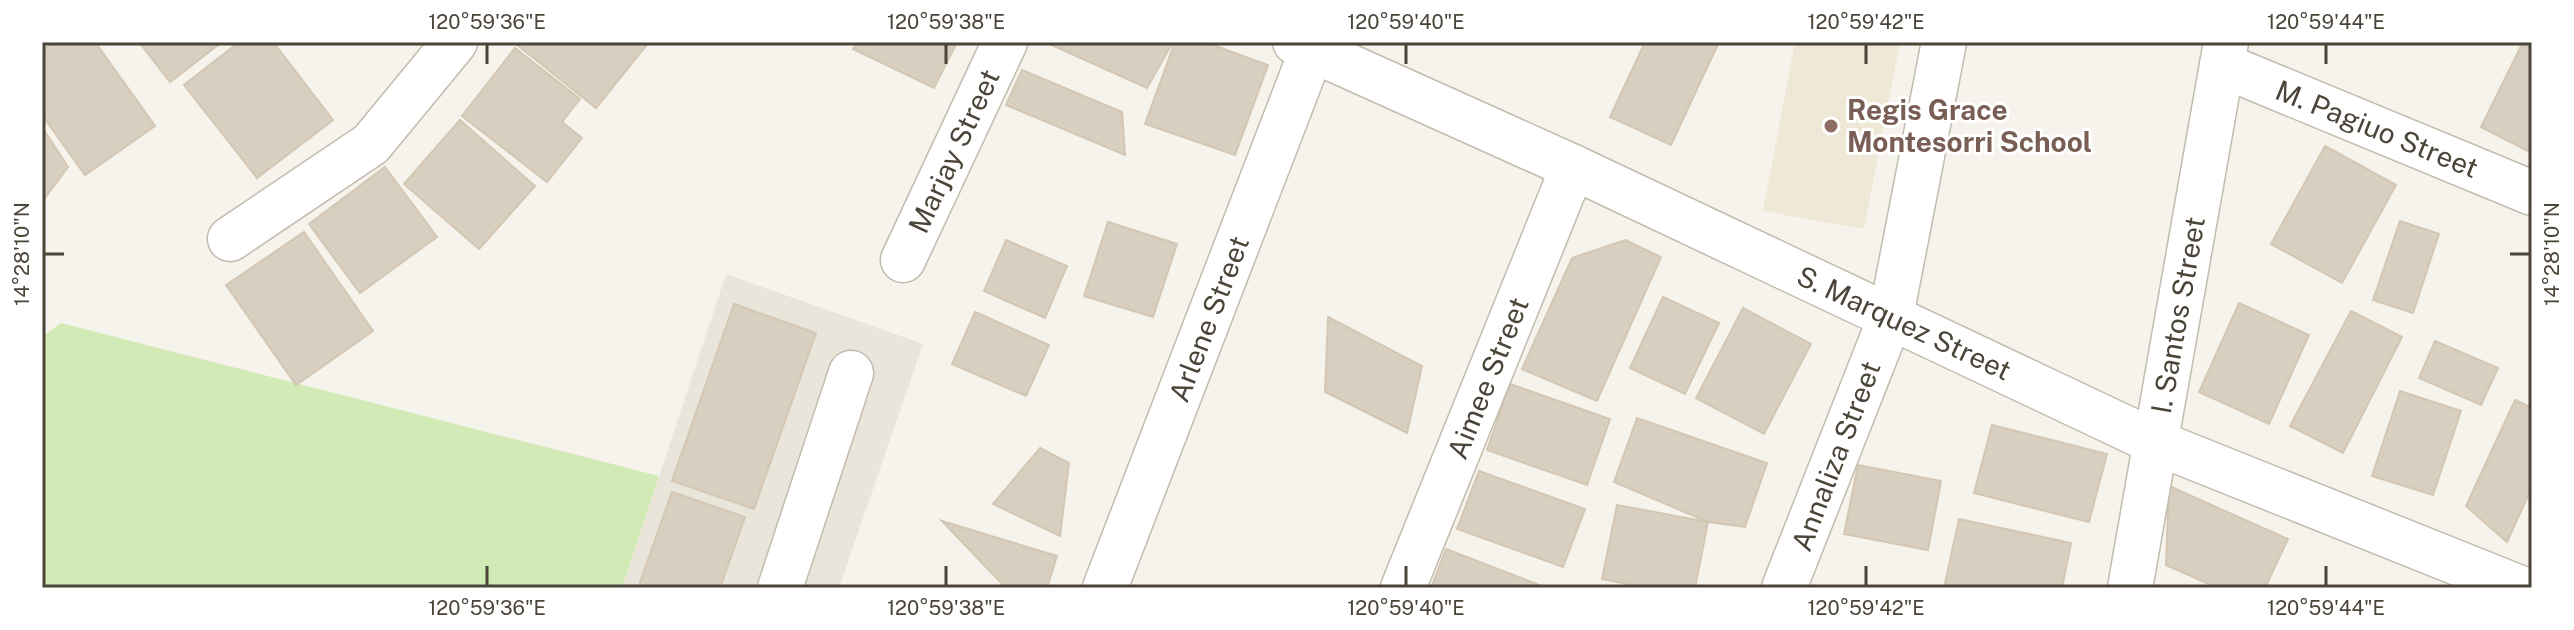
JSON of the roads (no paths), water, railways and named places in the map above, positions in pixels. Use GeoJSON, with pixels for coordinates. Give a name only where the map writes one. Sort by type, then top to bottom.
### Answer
{"type":"FeatureCollection","features":[{"type":"Feature","properties":{"kind":"street"},"geometry":{"type":"LineString","coordinates":[[230,239],[371,144],[455,42]]}},
{"type":"Feature","properties":{"kind":"street","name":"Marjay Street"},"geometry":{"type":"LineString","coordinates":[[903,260],[1005,42]]}},
{"type":"Feature","properties":{"kind":"street","name":"Annaliza Street"},"geometry":{"type":"LineString","coordinates":[[1784,588],[1891,316],[1944,42]]}},
{"type":"Feature","properties":{"kind":"street","name":"S. Marquez Street"},"geometry":{"type":"LineString","coordinates":[[1304,46],[1573,167],[2155,442],[2520,588]]}},
{"type":"Feature","properties":{"kind":"street","name":"Arlene Street"},"geometry":{"type":"LineString","coordinates":[[1105,588],[1304,46]]}},
{"type":"Feature","properties":{"kind":"street","name":"M. Pagiuo Street"},"geometry":{"type":"LineString","coordinates":[[2224,54],[2532,193]]}},
{"type":"Feature","properties":{"kind":"street","name":"I. Santos Street"},"geometry":{"type":"LineString","coordinates":[[2130,588],[2224,54]]}},
{"type":"Feature","properties":{"kind":"street","name":"Aimee Street"},"geometry":{"type":"LineString","coordinates":[[1403,588],[1573,167]]}},
{"type":"Feature","properties":{"kind":"street"},"geometry":{"type":"LineString","coordinates":[[780,588],[851,373]]}},
{"type":"Feature","properties":{"kind":"place","name":"Regis Grace Montesorri School"},"geometry":{"type":"Point","coordinates":[1831,126]}}]}
